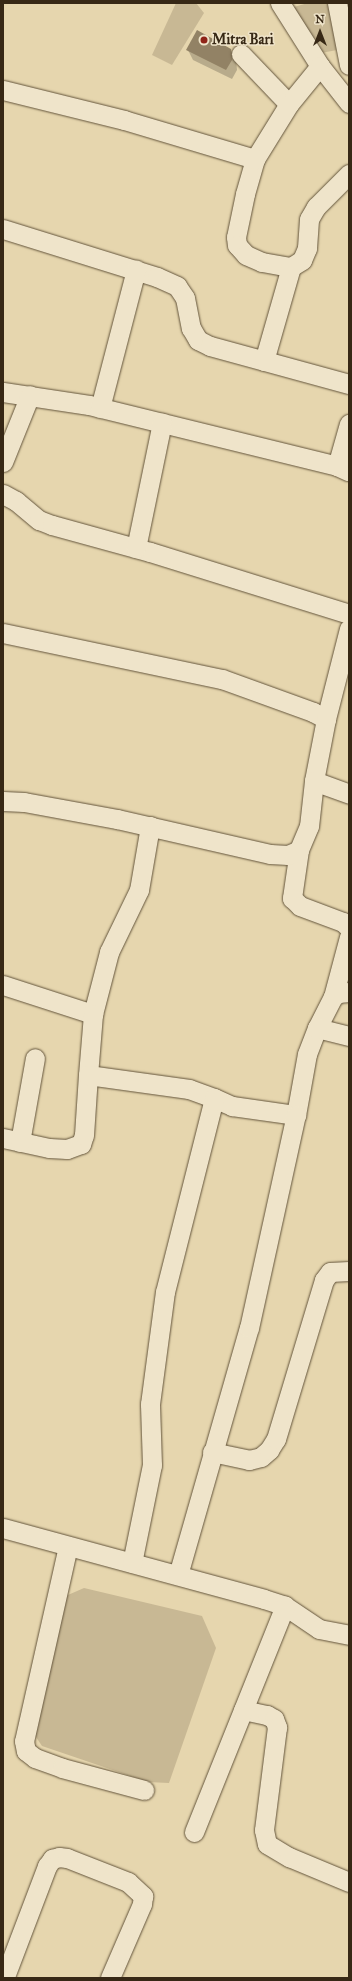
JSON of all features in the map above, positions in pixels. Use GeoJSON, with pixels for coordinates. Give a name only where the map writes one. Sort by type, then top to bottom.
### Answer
{"type":"FeatureCollection","features":[{"type":"Feature","properties":{"kind":"street"},"geometry":{"type":"LineString","coordinates":[[280,3],[320,66],[349,103]]}},
{"type":"Feature","properties":{"kind":"street"},"geometry":{"type":"LineString","coordinates":[[341,9],[349,65]]}},
{"type":"Feature","properties":{"kind":"street"},"geometry":{"type":"LineString","coordinates":[[240,54],[288,104]]}},
{"type":"Feature","properties":{"kind":"street"},"geometry":{"type":"LineString","coordinates":[[291,267],[262,262],[246,255],[237,245],[236,237],[245,194],[255,159],[288,104],[320,66]]}},
{"type":"Feature","properties":{"kind":"street"},"geometry":{"type":"LineString","coordinates":[[3,90],[124,120],[255,159]]}},
{"type":"Feature","properties":{"kind":"street"},"geometry":{"type":"LineString","coordinates":[[264,361],[291,267],[302,260],[307,248],[309,219],[316,207],[349,174]]}},
{"type":"Feature","properties":{"kind":"street"},"geometry":{"type":"LineString","coordinates":[[3,229],[136,270],[177,286],[185,298],[191,328],[198,340],[210,346],[349,384]]}},
{"type":"Feature","properties":{"kind":"street"},"geometry":{"type":"LineString","coordinates":[[100,408],[136,270]]}},
{"type":"Feature","properties":{"kind":"street"},"geometry":{"type":"LineString","coordinates":[[3,392],[30,395],[100,408],[343,469],[349,424]]}},
{"type":"Feature","properties":{"kind":"street"},"geometry":{"type":"LineString","coordinates":[[3,462],[30,395]]}},
{"type":"Feature","properties":{"kind":"street"},"geometry":{"type":"LineString","coordinates":[[136,548],[162,423]]}},
{"type":"Feature","properties":{"kind":"street"},"geometry":{"type":"LineString","coordinates":[[3,494],[16,501],[39,520],[136,548],[349,614]]}},
{"type":"Feature","properties":{"kind":"street"},"geometry":{"type":"LineString","coordinates":[[349,629],[326,719],[314,781],[309,826],[299,850],[292,898],[300,906],[343,922],[349,928]]}},
{"type":"Feature","properties":{"kind":"street"},"geometry":{"type":"LineString","coordinates":[[3,633],[222,679],[313,712],[326,719]]}},
{"type":"Feature","properties":{"kind":"street"},"geometry":{"type":"LineString","coordinates":[[314,781],[349,794]]}},
{"type":"Feature","properties":{"kind":"street"},"geometry":{"type":"LineString","coordinates":[[3,801],[24,802],[150,826],[270,854],[288,856],[299,850]]}},
{"type":"Feature","properties":{"kind":"street"},"geometry":{"type":"LineString","coordinates":[[35,1058],[12,1140],[68,1149],[81,1144],[84,1134],[93,1014],[109,952],[139,890],[150,826]]}},
{"type":"Feature","properties":{"kind":"street"},"geometry":{"type":"LineString","coordinates":[[178,1575],[256,1299],[296,1115],[307,1054],[317,1028],[341,994],[349,937]]}},
{"type":"Feature","properties":{"kind":"street"},"geometry":{"type":"LineString","coordinates":[[3,985],[93,1014]]}},
{"type":"Feature","properties":{"kind":"street"},"geometry":{"type":"LineString","coordinates":[[317,1028],[349,1036]]}},
{"type":"Feature","properties":{"kind":"street"},"geometry":{"type":"LineString","coordinates":[[88,1075],[190,1089],[232,1106],[296,1115]]}},
{"type":"Feature","properties":{"kind":"street"},"geometry":{"type":"LineString","coordinates":[[132,1563],[152,1465],[150,1404],[165,1292],[214,1098]]}},
{"type":"Feature","properties":{"kind":"street"},"geometry":{"type":"LineString","coordinates":[[212,1452],[250,1460],[261,1457],[269,1450],[276,1439],[324,1280],[330,1272],[349,1270]]}},
{"type":"Feature","properties":{"kind":"street"},"geometry":{"type":"LineString","coordinates":[[3,1528],[178,1575],[285,1606],[319,1629],[349,1635]]}},
{"type":"Feature","properties":{"kind":"street"},"geometry":{"type":"LineString","coordinates":[[68,1546],[24,1741],[26,1751],[35,1758],[56,1765],[144,1790]]}},
{"type":"Feature","properties":{"kind":"street"},"geometry":{"type":"LineString","coordinates":[[194,1832],[285,1606]]}},
{"type":"Feature","properties":{"kind":"street"},"geometry":{"type":"LineString","coordinates":[[243,1710],[267,1715],[274,1719],[277,1727],[264,1830],[267,1844],[289,1857],[349,1882]]}},
{"type":"Feature","properties":{"kind":"street"},"geometry":{"type":"LineString","coordinates":[[6,1974],[46,1866],[52,1859],[59,1857],[67,1858],[128,1882],[142,1896],[142,1904],[110,1978]]}},
{"type":"Feature","properties":{"kind":"shaded area"},"geometry":{"type":"Polygon","coordinates":[[[176,3],[196,3],[204,13],[172,65],[152,55],[176,3]]]}},
{"type":"Feature","properties":{"kind":"shaded area"},"geometry":{"type":"Polygon","coordinates":[[[308,3],[329,3],[337,50],[321,53],[294,7],[308,3]]]}},
{"type":"Feature","properties":{"kind":"shaded area"},"geometry":{"type":"Polygon","coordinates":[[[84,1588],[202,1616],[216,1648],[169,1783],[148,1782],[42,1746],[26,1722],[61,1598],[84,1588]]]}},
{"type":"Feature","properties":{"kind":"building","name":"Mitra Bari"},"geometry":{"type":"Polygon","coordinates":[[[197,30],[231,49],[232,60],[226,70],[186,50],[197,30]]]}},
{"type":"Feature","properties":{"kind":"place","name":"Mitra Bari"},"geometry":{"type":"Point","coordinates":[204,40]}}]}
